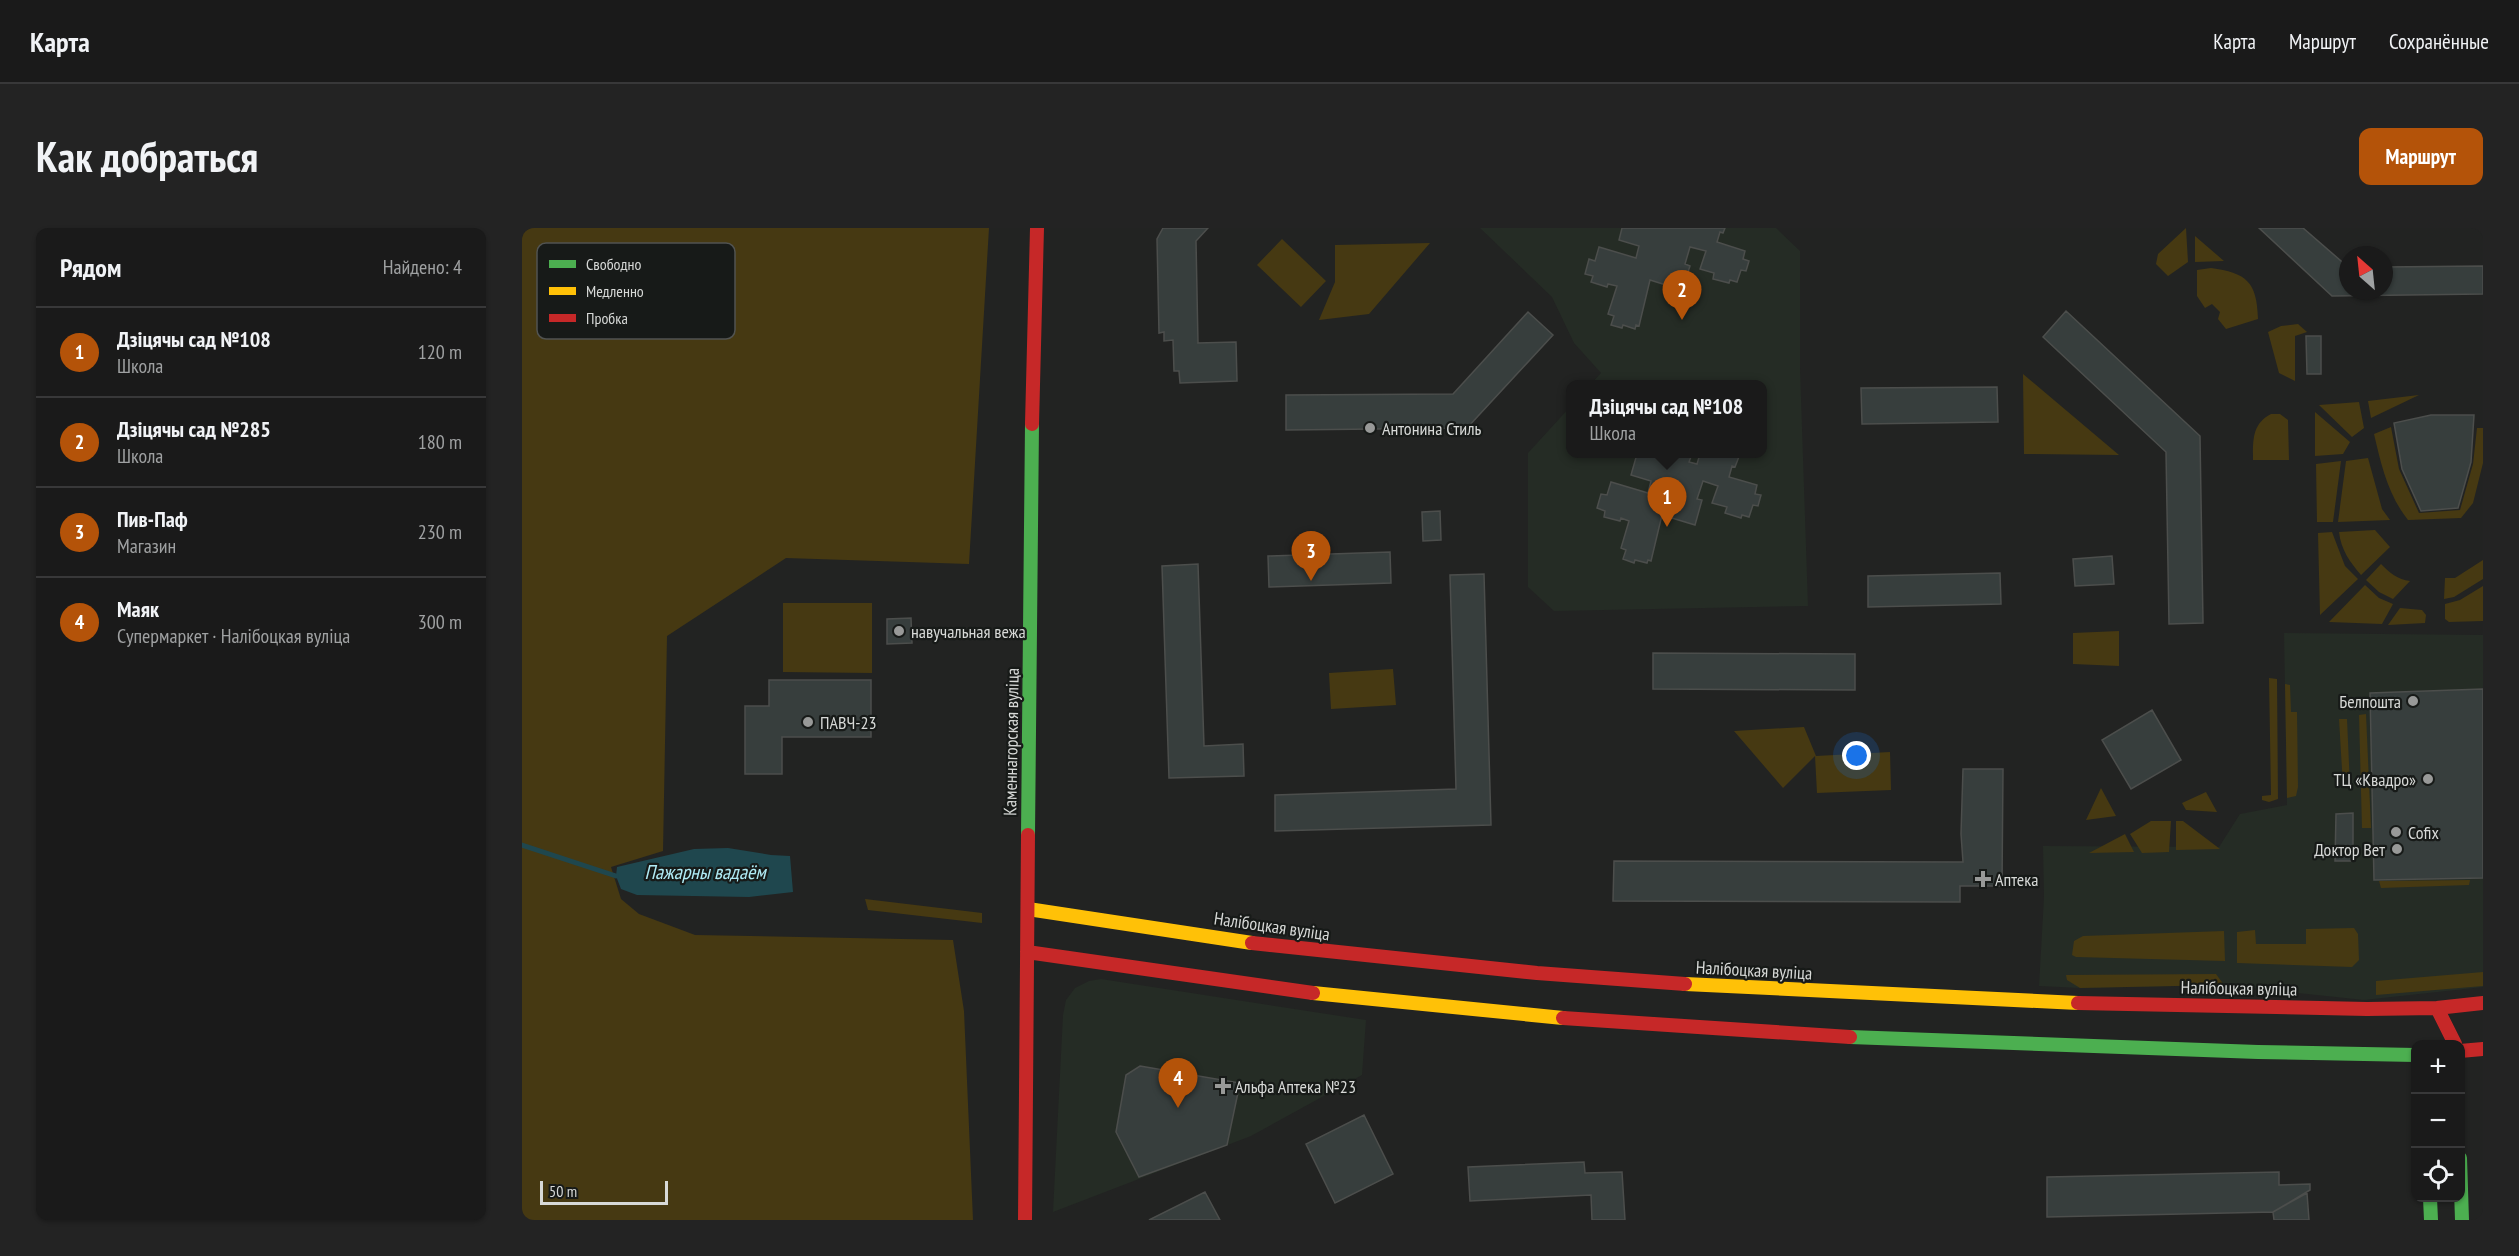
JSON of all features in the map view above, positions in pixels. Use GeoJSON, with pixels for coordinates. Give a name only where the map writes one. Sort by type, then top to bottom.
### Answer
{"type":"FeatureCollection","features":[{"type":"Feature","properties":{"kind":"main road","name":"Каменнагорская вуліца"},"geometry":{"type":"LineString","coordinates":[[1025,1220],[1031,480],[1037,228]]}},
{"type":"Feature","properties":{"kind":"main road","name":"Налібоцкая вуліца"},"geometry":{"type":"LineString","coordinates":[[1028,909],[1322,952],[1537,973],[1670,983],[2057,1003],[2367,1009],[2437,1008],[2483,1003]]}},
{"type":"Feature","properties":{"kind":"main road"},"geometry":{"type":"LineString","coordinates":[[1027,952],[1108,962],[1278,989],[1392,1003],[1668,1027],[1948,1042],[2411,1055]]}},
{"type":"Feature","properties":{"kind":"main road"},"geometry":{"type":"LineString","coordinates":[[2432,1026],[2437,1008]]}},
{"type":"Feature","properties":{"kind":"main road"},"geometry":{"type":"LineString","coordinates":[[2437,1008],[2453,1040]]}},
{"type":"Feature","properties":{"kind":"main road"},"geometry":{"type":"LineString","coordinates":[[2465,1051],[2483,1049]]}},
{"type":"Feature","properties":{"kind":"main road"},"geometry":{"type":"LineString","coordinates":[[2430,1202],[2431,1220]]}},
{"type":"Feature","properties":{"kind":"main road"},"geometry":{"type":"LineString","coordinates":[[2461,1202],[2462,1220]]}},
{"type":"Feature","properties":{"kind":"shaded area"},"geometry":{"type":"Polygon","coordinates":[[[522,228],[989,228],[969,564],[786,558],[667,636],[663,851],[611,867],[621,899],[639,914],[695,935],[953,940],[964,1011],[973,1220],[522,1220],[522,228]]]}},
{"type":"Feature","properties":{"kind":"shaded area"},"geometry":{"type":"Polygon","coordinates":[[[1480,228],[1776,228],[1800,251],[1800,368],[1808,606],[1554,611],[1528,587],[1528,453],[1566,411],[1566,458],[1767,458],[1767,380],[1595,380],[1601,373],[1574,343],[1552,297],[1480,228]]]}},
{"type":"Feature","properties":{"kind":"shaded area"},"geometry":{"type":"Polygon","coordinates":[[[2186,228],[2188,262],[2168,276],[2156,264],[2158,254],[2186,228]]]}},
{"type":"Feature","properties":{"kind":"shaded area"},"geometry":{"type":"Polygon","coordinates":[[[2195,236],[2224,261],[2195,262],[2195,236]]]}},
{"type":"Feature","properties":{"kind":"shaded area"},"geometry":{"type":"Polygon","coordinates":[[[1282,239],[1326,281],[1301,307],[1257,265],[1282,239]]]}},
{"type":"Feature","properties":{"kind":"shaded area"},"geometry":{"type":"Polygon","coordinates":[[[1430,243],[1369,314],[1319,320],[1335,282],[1335,245],[1430,243]]]}},
{"type":"Feature","properties":{"kind":"shaded area"},"geometry":{"type":"Polygon","coordinates":[[[2211,268],[2233,273],[2247,281],[2255,296],[2258,319],[2226,329],[2218,319],[2220,312],[2212,304],[2205,308],[2197,296],[2197,270],[2211,268]]]}},
{"type":"Feature","properties":{"kind":"shaded area"},"geometry":{"type":"Polygon","coordinates":[[[2298,324],[2307,332],[2295,336],[2295,381],[2279,373],[2268,332],[2281,326],[2298,324]]]}},
{"type":"Feature","properties":{"kind":"shaded area"},"geometry":{"type":"Polygon","coordinates":[[[2023,374],[2119,455],[2024,454],[2023,374]]]}},
{"type":"Feature","properties":{"kind":"shaded area"},"geometry":{"type":"Polygon","coordinates":[[[2419,395],[2371,418],[2368,401],[2419,395]]]}},
{"type":"Feature","properties":{"kind":"shaded area"},"geometry":{"type":"Polygon","coordinates":[[[2359,402],[2364,428],[2352,437],[2319,405],[2359,402]]]}},
{"type":"Feature","properties":{"kind":"shaded area"},"geometry":{"type":"Polygon","coordinates":[[[2315,412],[2350,442],[2343,454],[2315,456],[2315,412]]]}},
{"type":"Feature","properties":{"kind":"shaded area"},"geometry":{"type":"Polygon","coordinates":[[[2271,414],[2280,414],[2288,420],[2289,460],[2253,460],[2255,433],[2260,423],[2271,414]]]}},
{"type":"Feature","properties":{"kind":"shaded area"},"geometry":{"type":"Polygon","coordinates":[[[2391,427],[2399,469],[2419,513],[2460,510],[2473,464],[2477,428],[2483,428],[2483,463],[2473,503],[2461,518],[2408,520],[2390,490],[2374,434],[2391,427]]]}},
{"type":"Feature","properties":{"kind":"shaded area"},"geometry":{"type":"Polygon","coordinates":[[[2368,458],[2382,509],[2390,520],[2338,522],[2346,461],[2368,458]]]}},
{"type":"Feature","properties":{"kind":"shaded area"},"geometry":{"type":"Polygon","coordinates":[[[2341,461],[2333,522],[2317,522],[2316,464],[2341,461]]]}},
{"type":"Feature","properties":{"kind":"shaded area"},"geometry":{"type":"Polygon","coordinates":[[[2375,530],[2390,547],[2361,575],[2347,555],[2339,532],[2375,530]]]}},
{"type":"Feature","properties":{"kind":"shaded area"},"geometry":{"type":"Polygon","coordinates":[[[2332,532],[2345,566],[2358,579],[2320,615],[2318,533],[2332,532]]]}},
{"type":"Feature","properties":{"kind":"shaded area"},"geometry":{"type":"Polygon","coordinates":[[[2483,560],[2483,579],[2454,597],[2444,599],[2445,578],[2455,578],[2483,560]]]}},
{"type":"Feature","properties":{"kind":"shaded area"},"geometry":{"type":"Polygon","coordinates":[[[2381,564],[2391,573],[2410,581],[2393,599],[2379,592],[2366,580],[2381,564]]]}},
{"type":"Feature","properties":{"kind":"shaded area"},"geometry":{"type":"Polygon","coordinates":[[[2365,585],[2379,598],[2393,604],[2382,624],[2329,622],[2365,585]]]}},
{"type":"Feature","properties":{"kind":"shaded area"},"geometry":{"type":"Polygon","coordinates":[[[2483,586],[2483,621],[2449,622],[2445,619],[2445,604],[2460,600],[2483,586]]]}},
{"type":"Feature","properties":{"kind":"shaded area"},"geometry":{"type":"Polygon","coordinates":[[[783,603],[872,603],[872,673],[783,672],[783,603]]]}},
{"type":"Feature","properties":{"kind":"shaded area"},"geometry":{"type":"Polygon","coordinates":[[[2400,608],[2422,610],[2426,615],[2425,623],[2388,625],[2400,608]]]}},
{"type":"Feature","properties":{"kind":"shaded area"},"geometry":{"type":"Polygon","coordinates":[[[2119,631],[2119,666],[2073,664],[2073,633],[2119,631]]]}},
{"type":"Feature","properties":{"kind":"shaded area"},"geometry":{"type":"Polygon","coordinates":[[[2284,633],[2483,635],[2483,987],[2364,1000],[2224,985],[2080,988],[2039,986],[2044,897],[2043,846],[2219,847],[2240,814],[2287,805],[2284,633]]]}},
{"type":"Feature","properties":{"kind":"shaded area"},"geometry":{"type":"Polygon","coordinates":[[[1393,669],[1396,705],[1331,709],[1329,673],[1393,669]]]}},
{"type":"Feature","properties":{"kind":"shaded area"},"geometry":{"type":"Polygon","coordinates":[[[2269,678],[2277,679],[2278,799],[2269,802],[2262,800],[2262,796],[2271,795],[2269,678]]]}},
{"type":"Feature","properties":{"kind":"shaded area"},"geometry":{"type":"Polygon","coordinates":[[[2285,684],[2290,685],[2291,712],[2297,712],[2298,787],[2296,796],[2287,798],[2285,684]]]}},
{"type":"Feature","properties":{"kind":"shaded area"},"geometry":{"type":"Polygon","coordinates":[[[2366,714],[2371,828],[2362,828],[2359,715],[2366,714]]]}},
{"type":"Feature","properties":{"kind":"shaded area"},"geometry":{"type":"Polygon","coordinates":[[[2339,719],[2347,719],[2350,786],[2343,786],[2339,719]]]}},
{"type":"Feature","properties":{"kind":"shaded area"},"geometry":{"type":"Polygon","coordinates":[[[1804,727],[1816,756],[1890,752],[1891,790],[1817,793],[1815,756],[1783,788],[1734,731],[1804,727]]]}},
{"type":"Feature","properties":{"kind":"shaded area"},"geometry":{"type":"Polygon","coordinates":[[[2101,788],[2116,816],[2086,820],[2101,788]]]}},
{"type":"Feature","properties":{"kind":"shaded area"},"geometry":{"type":"Polygon","coordinates":[[[2206,792],[2217,812],[2186,810],[2182,803],[2206,792]]]}},
{"type":"Feature","properties":{"kind":"shaded area"},"geometry":{"type":"Polygon","coordinates":[[[2151,821],[2171,821],[2169,852],[2142,853],[2130,834],[2151,821]]]}},
{"type":"Feature","properties":{"kind":"shaded area"},"geometry":{"type":"Polygon","coordinates":[[[2176,821],[2183,821],[2220,849],[2176,850],[2176,821]]]}},
{"type":"Feature","properties":{"kind":"shaded area"},"geometry":{"type":"Polygon","coordinates":[[[2125,834],[2134,852],[2089,853],[2125,834]]]}},
{"type":"Feature","properties":{"kind":"shaded area"},"geometry":{"type":"Polygon","coordinates":[[[2470,880],[2469,885],[2381,888],[2379,881],[2470,880]]]}},
{"type":"Feature","properties":{"kind":"shaded area"},"geometry":{"type":"Polygon","coordinates":[[[865,899],[982,913],[982,923],[868,910],[865,899]]]}},
{"type":"Feature","properties":{"kind":"shaded area"},"geometry":{"type":"Polygon","coordinates":[[[2354,928],[2358,934],[2359,960],[2352,967],[2237,963],[2237,932],[2255,930],[2256,944],[2306,944],[2306,929],[2354,928]]]}},
{"type":"Feature","properties":{"kind":"shaded area"},"geometry":{"type":"Polygon","coordinates":[[[2224,931],[2225,961],[2076,957],[2072,955],[2074,941],[2083,936],[2224,931]]]}},
{"type":"Feature","properties":{"kind":"shaded area"},"geometry":{"type":"Polygon","coordinates":[[[2483,972],[2483,986],[2376,995],[2376,981],[2483,972]]]}},
{"type":"Feature","properties":{"kind":"shaded area"},"geometry":{"type":"Polygon","coordinates":[[[2216,974],[2224,985],[2080,988],[2067,980],[2066,975],[2216,974]]]}},
{"type":"Feature","properties":{"kind":"shaded area"},"geometry":{"type":"Polygon","coordinates":[[[1101,979],[1366,1020],[1362,1075],[1251,1136],[1053,1212],[1063,1015],[1066,1000],[1075,988],[1089,981],[1101,979]]]}},
{"type":"Feature","properties":{"kind":"water","name":"Пажарны вадаём"},"geometry":{"type":"Polygon","coordinates":[[[728,848],[790,856],[793,892],[749,897],[637,895],[621,889],[616,876],[617,867],[694,849],[728,848]]]}},
{"type":"Feature","properties":{"kind":"building"},"geometry":{"type":"Polygon","coordinates":[[[1163,228],[1208,228],[1196,241],[1198,343],[1236,342],[1237,381],[1180,383],[1179,371],[1174,371],[1173,340],[1164,341],[1164,332],[1159,333],[1157,239],[1163,228]]]}},
{"type":"Feature","properties":{"kind":"building"},"geometry":{"type":"Polygon","coordinates":[[[1622,228],[1725,228],[1723,233],[1720,232],[1717,242],[1745,251],[1743,259],[1749,261],[1746,271],[1741,270],[1737,282],[1730,280],[1729,283],[1713,279],[1714,273],[1700,269],[1706,251],[1690,247],[1685,264],[1690,266],[1682,290],[1650,280],[1639,326],[1636,325],[1635,329],[1623,325],[1622,328],[1611,325],[1614,316],[1608,314],[1617,286],[1608,284],[1607,287],[1591,282],[1593,276],[1585,274],[1589,259],[1595,261],[1599,247],[1636,258],[1639,246],[1619,240],[1622,228]]]}},
{"type":"Feature","properties":{"kind":"building"},"geometry":{"type":"Polygon","coordinates":[[[2259,228],[2303,228],[2339,259],[2339,296],[2332,296],[2259,228]]]}},
{"type":"Feature","properties":{"kind":"building"},"geometry":{"type":"Polygon","coordinates":[[[2483,266],[2483,294],[2393,295],[2393,267],[2483,266]]]}},
{"type":"Feature","properties":{"kind":"building"},"geometry":{"type":"Polygon","coordinates":[[[2066,311],[2200,436],[2203,623],[2169,624],[2166,452],[2043,337],[2066,311]]]}},
{"type":"Feature","properties":{"kind":"building"},"geometry":{"type":"Polygon","coordinates":[[[1528,312],[1553,335],[1467,428],[1286,430],[1286,395],[1453,394],[1528,312]]]}},
{"type":"Feature","properties":{"kind":"building"},"geometry":{"type":"Polygon","coordinates":[[[2306,336],[2321,336],[2321,374],[2307,374],[2306,336]]]}},
{"type":"Feature","properties":{"kind":"building"},"geometry":{"type":"Polygon","coordinates":[[[1997,387],[1998,422],[1862,424],[1861,388],[1997,387]]]}},
{"type":"Feature","properties":{"kind":"building"},"geometry":{"type":"Polygon","coordinates":[[[2431,415],[2474,415],[2471,462],[2458,508],[2421,511],[2402,469],[2394,423],[2431,415]]]}},
{"type":"Feature","properties":{"kind":"building"},"geometry":{"type":"Polygon","coordinates":[[[1636,458],[1690,458],[1689,462],[1697,464],[1699,458],[1738,458],[1735,467],[1732,466],[1729,477],[1757,485],[1755,494],[1761,495],[1758,506],[1753,505],[1749,517],[1742,515],[1741,518],[1725,513],[1727,507],[1712,503],[1718,486],[1703,481],[1697,499],[1702,500],[1695,525],[1662,515],[1651,561],[1648,560],[1647,563],[1635,560],[1634,563],[1623,559],[1626,550],[1621,548],[1629,521],[1604,517],[1605,511],[1597,508],[1601,494],[1607,495],[1611,482],[1648,493],[1651,481],[1631,475],[1636,458]]]}},
{"type":"Feature","properties":{"kind":"building"},"geometry":{"type":"Polygon","coordinates":[[[1440,511],[1441,540],[1423,541],[1422,512],[1440,511]]]}},
{"type":"Feature","properties":{"kind":"building"},"geometry":{"type":"Polygon","coordinates":[[[1390,552],[1391,583],[1269,587],[1268,556],[1390,552]]]}},
{"type":"Feature","properties":{"kind":"building"},"geometry":{"type":"Polygon","coordinates":[[[2112,556],[2114,584],[2075,586],[2073,559],[2112,556]]]}},
{"type":"Feature","properties":{"kind":"building"},"geometry":{"type":"Polygon","coordinates":[[[1198,564],[1204,746],[1243,744],[1244,776],[1169,778],[1162,566],[1198,564]]]}},
{"type":"Feature","properties":{"kind":"building"},"geometry":{"type":"Polygon","coordinates":[[[2000,573],[2001,604],[1868,607],[1868,576],[2000,573]]]}},
{"type":"Feature","properties":{"kind":"building"},"geometry":{"type":"Polygon","coordinates":[[[1484,574],[1491,825],[1275,831],[1275,795],[1456,789],[1450,575],[1484,574]]]}},
{"type":"Feature","properties":{"kind":"building","name":"навучальная вежа"},"geometry":{"type":"Polygon","coordinates":[[[911,618],[912,643],[887,644],[887,619],[911,618]]]}},
{"type":"Feature","properties":{"kind":"building"},"geometry":{"type":"Polygon","coordinates":[[[1653,653],[1855,654],[1855,690],[1653,689],[1653,653]]]}},
{"type":"Feature","properties":{"kind":"building","name":"ПАВЧ-23"},"geometry":{"type":"Polygon","coordinates":[[[769,680],[871,680],[871,737],[782,737],[782,774],[745,774],[745,706],[769,706],[769,680]]]}},
{"type":"Feature","properties":{"kind":"building","name":"ТЦ «Квадро»"},"geometry":{"type":"Polygon","coordinates":[[[2483,689],[2483,878],[2374,880],[2370,693],[2483,689]]]}},
{"type":"Feature","properties":{"kind":"building"},"geometry":{"type":"Polygon","coordinates":[[[2152,710],[2181,760],[2131,789],[2102,740],[2152,710]]]}},
{"type":"Feature","properties":{"kind":"building"},"geometry":{"type":"Polygon","coordinates":[[[1963,769],[2003,769],[2002,886],[1960,886],[1960,902],[1613,901],[1614,861],[1963,862],[1961,834],[1963,769]]]}},
{"type":"Feature","properties":{"kind":"building"},"geometry":{"type":"Polygon","coordinates":[[[2353,813],[2353,861],[2335,861],[2336,814],[2353,813]]]}},
{"type":"Feature","properties":{"kind":"building"},"geometry":{"type":"Polygon","coordinates":[[[1140,1066],[1240,1083],[1227,1145],[1139,1177],[1116,1132],[1126,1075],[1140,1066]]]}},
{"type":"Feature","properties":{"kind":"building"},"geometry":{"type":"Polygon","coordinates":[[[1364,1115],[1393,1174],[1335,1203],[1306,1144],[1364,1115]]]}},
{"type":"Feature","properties":{"kind":"building"},"geometry":{"type":"Polygon","coordinates":[[[1584,1162],[1585,1173],[1622,1172],[1625,1220],[1592,1220],[1591,1195],[1470,1201],[1468,1167],[1584,1162]]]}},
{"type":"Feature","properties":{"kind":"building"},"geometry":{"type":"Polygon","coordinates":[[[2279,1172],[2279,1185],[2310,1184],[2310,1190],[2273,1212],[2047,1217],[2047,1177],[2279,1172]]]}},
{"type":"Feature","properties":{"kind":"building"},"geometry":{"type":"Polygon","coordinates":[[[1205,1192],[1220,1220],[1149,1220],[1205,1192]]]}},
{"type":"Feature","properties":{"kind":"building"},"geometry":{"type":"Polygon","coordinates":[[[2307,1193],[2309,1220],[2274,1220],[2273,1212],[2307,1193]]]}},
{"type":"Feature","properties":{"kind":"waterway"},"geometry":{"type":"LineString","coordinates":[[522,845],[616,876]]}},
{"type":"Feature","properties":{"kind":"traffic: fast"},"geometry":{"type":"LineString","coordinates":[[1028,835],[1032,424]]}},
{"type":"Feature","properties":{"kind":"traffic: fast"},"geometry":{"type":"LineString","coordinates":[[1850,1037],[2258,1052],[2411,1055]]}},
{"type":"Feature","properties":{"kind":"traffic: fast"},"geometry":{"type":"LineString","coordinates":[[2430,1202],[2431,1220]]}},
{"type":"Feature","properties":{"kind":"traffic: fast"},"geometry":{"type":"LineString","coordinates":[[2461,1202],[2462,1220]]}},
{"type":"Feature","properties":{"kind":"traffic: slow"},"geometry":{"type":"LineString","coordinates":[[1028,909],[1252,943]]}},
{"type":"Feature","properties":{"kind":"traffic: slow"},"geometry":{"type":"LineString","coordinates":[[1685,984],[2078,1003]]}},
{"type":"Feature","properties":{"kind":"traffic: slow"},"geometry":{"type":"LineString","coordinates":[[1313,993],[1563,1018]]}},
{"type":"Feature","properties":{"kind":"traffic: jam"},"geometry":{"type":"LineString","coordinates":[[1032,424],[1037,228]]}},
{"type":"Feature","properties":{"kind":"traffic: jam"},"geometry":{"type":"LineString","coordinates":[[1025,1220],[1028,835]]}},
{"type":"Feature","properties":{"kind":"traffic: jam"},"geometry":{"type":"LineString","coordinates":[[1252,943],[1537,973],[1685,984]]}},
{"type":"Feature","properties":{"kind":"traffic: jam"},"geometry":{"type":"LineString","coordinates":[[1027,952],[1313,993]]}},
{"type":"Feature","properties":{"kind":"traffic: jam"},"geometry":{"type":"LineString","coordinates":[[2078,1003],[2367,1009],[2437,1008],[2483,1003]]}},
{"type":"Feature","properties":{"kind":"traffic: jam"},"geometry":{"type":"LineString","coordinates":[[2437,1008],[2453,1040]]}},
{"type":"Feature","properties":{"kind":"traffic: jam"},"geometry":{"type":"LineString","coordinates":[[1563,1018],[1850,1037]]}},
{"type":"Feature","properties":{"kind":"traffic: jam"},"geometry":{"type":"LineString","coordinates":[[2465,1051],[2483,1049]]}},
{"type":"Feature","properties":{"kind":"place","name":"Дзіцячы сад №285"},"geometry":{"type":"Point","coordinates":[1682,320]}},
{"type":"Feature","properties":{"kind":"place","name":"Антонина Стиль"},"geometry":{"type":"Point","coordinates":[1370,428]}},
{"type":"Feature","properties":{"kind":"place","name":"Дзіцячы сад №108"},"geometry":{"type":"Point","coordinates":[1667,527]}},
{"type":"Feature","properties":{"kind":"place","name":"Пив-Паф"},"geometry":{"type":"Point","coordinates":[1311,581]}},
{"type":"Feature","properties":{"kind":"place","name":"навучальная вежа"},"geometry":{"type":"Point","coordinates":[899,631]}},
{"type":"Feature","properties":{"kind":"place","name":"Белпошта"},"geometry":{"type":"Point","coordinates":[2413,701]}},
{"type":"Feature","properties":{"kind":"place","name":"ПАВЧ-23"},"geometry":{"type":"Point","coordinates":[808,722]}},
{"type":"Feature","properties":{"kind":"place","name":"ТЦ «Квадро»"},"geometry":{"type":"Point","coordinates":[2428,779]}},
{"type":"Feature","properties":{"kind":"place","name":"Cofix"},"geometry":{"type":"Point","coordinates":[2396,832]}},
{"type":"Feature","properties":{"kind":"place","name":"Доктор Вет"},"geometry":{"type":"Point","coordinates":[2397,849]}},
{"type":"Feature","properties":{"kind":"place","name":"Аптека"},"geometry":{"type":"Point","coordinates":[1983,879]}},
{"type":"Feature","properties":{"kind":"place","name":"Альфа Аптека №23"},"geometry":{"type":"Point","coordinates":[1223,1086]}},
{"type":"Feature","properties":{"kind":"place","name":"Маяк"},"geometry":{"type":"Point","coordinates":[1178,1108]}}]}
